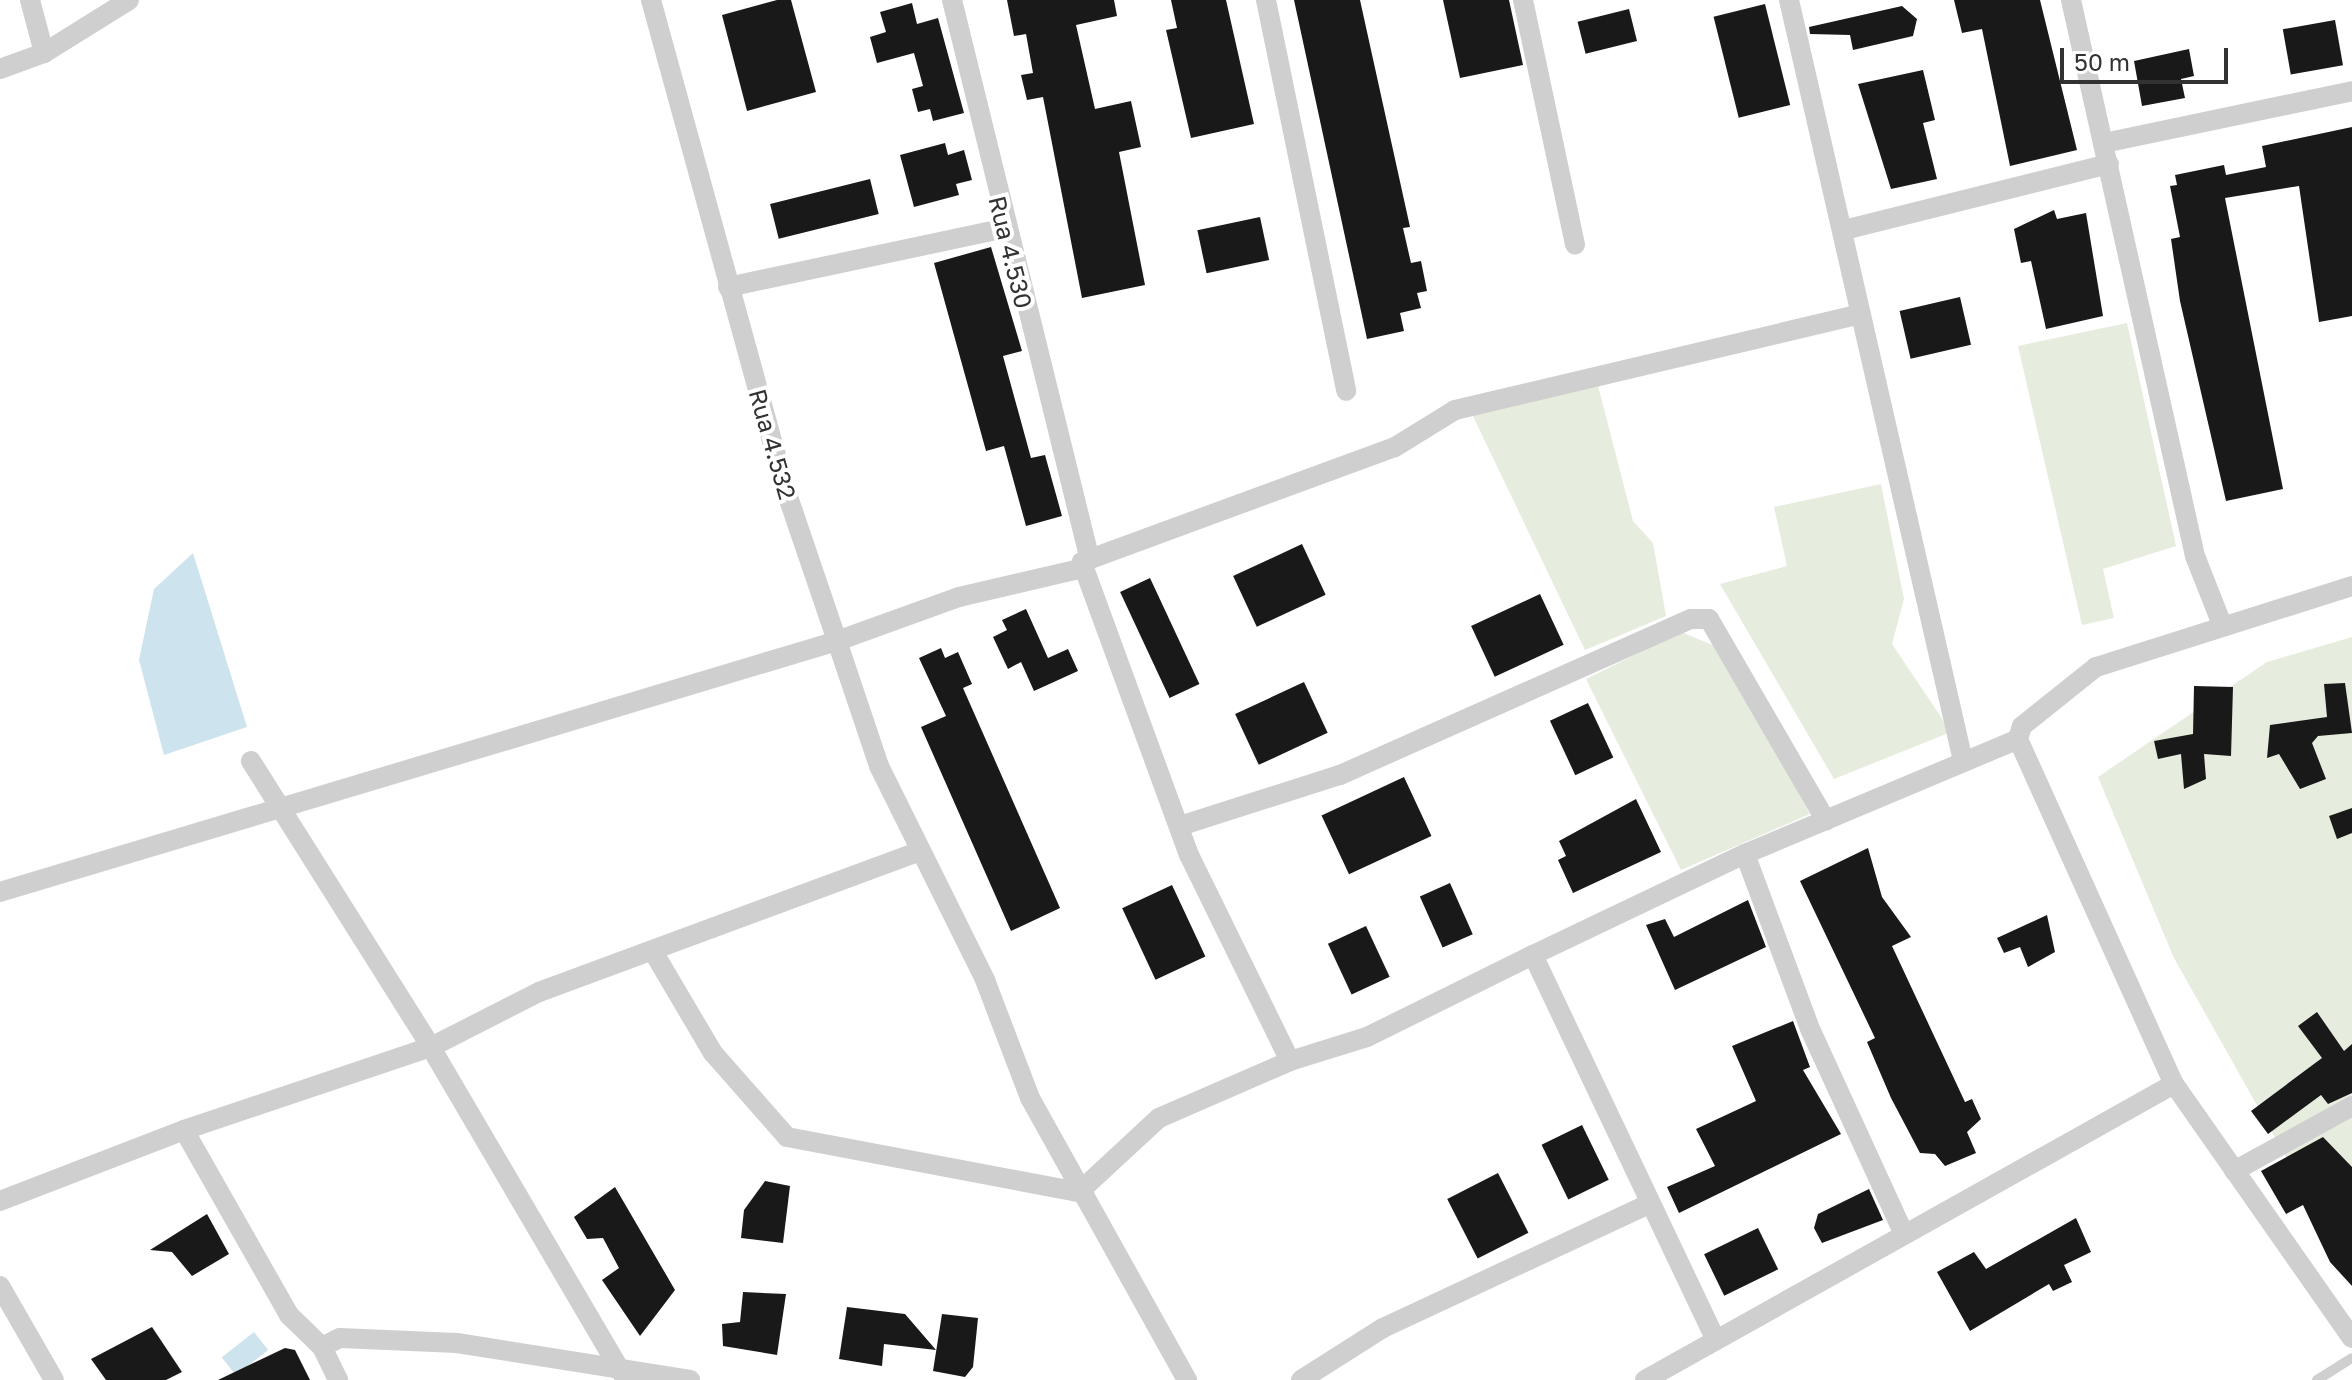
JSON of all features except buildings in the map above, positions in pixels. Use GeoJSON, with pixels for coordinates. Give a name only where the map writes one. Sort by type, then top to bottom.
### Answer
{"type":"FeatureCollection","features":[{"type":"Feature","properties":{"kind":"street"},"geometry":{"type":"LineString","coordinates":[[30,0],[44,53]]}},
{"type":"Feature","properties":{"kind":"street"},"geometry":{"type":"LineString","coordinates":[[0,69],[44,53],[129,0]]}},
{"type":"Feature","properties":{"kind":"street","name":"Rua 4.532"},"geometry":{"type":"LineString","coordinates":[[651,0],[728,287],[837,641],[879,766],[1079,1192],[1187,1380]]}},
{"type":"Feature","properties":{"kind":"street","name":"Rua 4.530"},"geometry":{"type":"LineString","coordinates":[[952,0],[1073,503],[1084,562],[1183,825],[1195,868],[1290,1061]]}},
{"type":"Feature","properties":{"kind":"street"},"geometry":{"type":"LineString","coordinates":[[1266,0],[1346,391]]}},
{"type":"Feature","properties":{"kind":"street"},"geometry":{"type":"LineString","coordinates":[[1523,0],[1575,245]]}},
{"type":"Feature","properties":{"kind":"street"},"geometry":{"type":"LineString","coordinates":[[1789,0],[1963,761]]}},
{"type":"Feature","properties":{"kind":"street"},"geometry":{"type":"LineString","coordinates":[[2071,0],[2195,556],[2221,622]]}},
{"type":"Feature","properties":{"kind":"street"},"geometry":{"type":"LineString","coordinates":[[2104,143],[2352,91]]}},
{"type":"Feature","properties":{"kind":"street"},"geometry":{"type":"LineString","coordinates":[[1844,230],[2109,164]]}},
{"type":"Feature","properties":{"kind":"street"},"geometry":{"type":"LineString","coordinates":[[728,287],[1005,228]]}},
{"type":"Feature","properties":{"kind":"street"},"geometry":{"type":"LineString","coordinates":[[0,892],[273,806],[837,641],[959,597],[1084,562],[1298,486],[1395,447],[1455,410],[1861,314]]}},
{"type":"Feature","properties":{"kind":"street"},"geometry":{"type":"LineString","coordinates":[[2352,586],[2221,622],[2096,667],[2022,726],[2018,739],[2174,1084],[2352,1338]]}},
{"type":"Feature","properties":{"kind":"street"},"geometry":{"type":"LineString","coordinates":[[1183,825],[1340,775],[1662,632],[1709,619],[1826,821]]}},
{"type":"Feature","properties":{"kind":"street"},"geometry":{"type":"LineString","coordinates":[[654,953],[713,1053],[787,1137],[1079,1192],[1159,1118],[1290,1061],[1367,1037],[1745,854],[2018,739]]}},
{"type":"Feature","properties":{"kind":"street"},"geometry":{"type":"LineString","coordinates":[[251,761],[273,806],[431,1047],[623,1376]]}},
{"type":"Feature","properties":{"kind":"street"},"geometry":{"type":"LineString","coordinates":[[0,1201],[184,1130],[431,1047],[539,992],[654,953],[921,851]]}},
{"type":"Feature","properties":{"kind":"street"},"geometry":{"type":"LineString","coordinates":[[1745,854],[1811,1031],[1904,1234]]}},
{"type":"Feature","properties":{"kind":"street"},"geometry":{"type":"LineString","coordinates":[[1533,955],[1715,1339]]}},
{"type":"Feature","properties":{"kind":"street"},"geometry":{"type":"LineString","coordinates":[[1645,1380],[2174,1084]]}},
{"type":"Feature","properties":{"kind":"street"},"geometry":{"type":"LineString","coordinates":[[2234,1171],[2352,1106]]}},
{"type":"Feature","properties":{"kind":"street"},"geometry":{"type":"LineString","coordinates":[[184,1130],[289,1315],[322,1347],[338,1380]]}},
{"type":"Feature","properties":{"kind":"street"},"geometry":{"type":"LineString","coordinates":[[1301,1380],[1383,1328],[1649,1204]]}},
{"type":"Feature","properties":{"kind":"street"},"geometry":{"type":"LineString","coordinates":[[0,1286],[54,1380]]}},
{"type":"Feature","properties":{"kind":"street"},"geometry":{"type":"LineString","coordinates":[[322,1347],[340,1338],[457,1343],[623,1376],[690,1380]]}},
{"type":"Feature","properties":{"kind":"lane"},"geometry":{"type":"LineString","coordinates":[[2317,1380],[2352,1358]]}},
{"type":"Feature","properties":{"kind":"shaded area"},"geometry":{"type":"Polygon","coordinates":[[[2127,323],[2176,546],[2103,569],[2114,618],[2082,625],[2018,346],[2127,323]]]}},
{"type":"Feature","properties":{"kind":"shaded area"},"geometry":{"type":"Polygon","coordinates":[[[1596,378],[1633,521],[1653,543],[1666,616],[1585,650],[1471,412],[1596,378]]]}},
{"type":"Feature","properties":{"kind":"shaded area"},"geometry":{"type":"Polygon","coordinates":[[[1881,484],[1904,599],[1892,644],[1951,732],[1834,779],[1720,584],[1787,566],[1774,507],[1881,484]]]}},
{"type":"Feature","properties":{"kind":"shaded area"},"geometry":{"type":"Polygon","coordinates":[[[1681,632],[1720,648],[1810,814],[1681,870],[1586,679],[1681,632]]]}},
{"type":"Feature","properties":{"kind":"shaded area"},"geometry":{"type":"Polygon","coordinates":[[[2352,637],[2352,1274],[2174,958],[2098,777],[2267,662],[2352,637]]]}},
{"type":"Feature","properties":{"kind":"water"},"geometry":{"type":"Polygon","coordinates":[[[193,553],[247,727],[164,755],[139,660],[154,589],[193,553]]]}},
{"type":"Feature","properties":{"kind":"water"},"geometry":{"type":"Polygon","coordinates":[[[254,1332],[268,1350],[236,1375],[222,1357],[254,1332]]]}}]}
